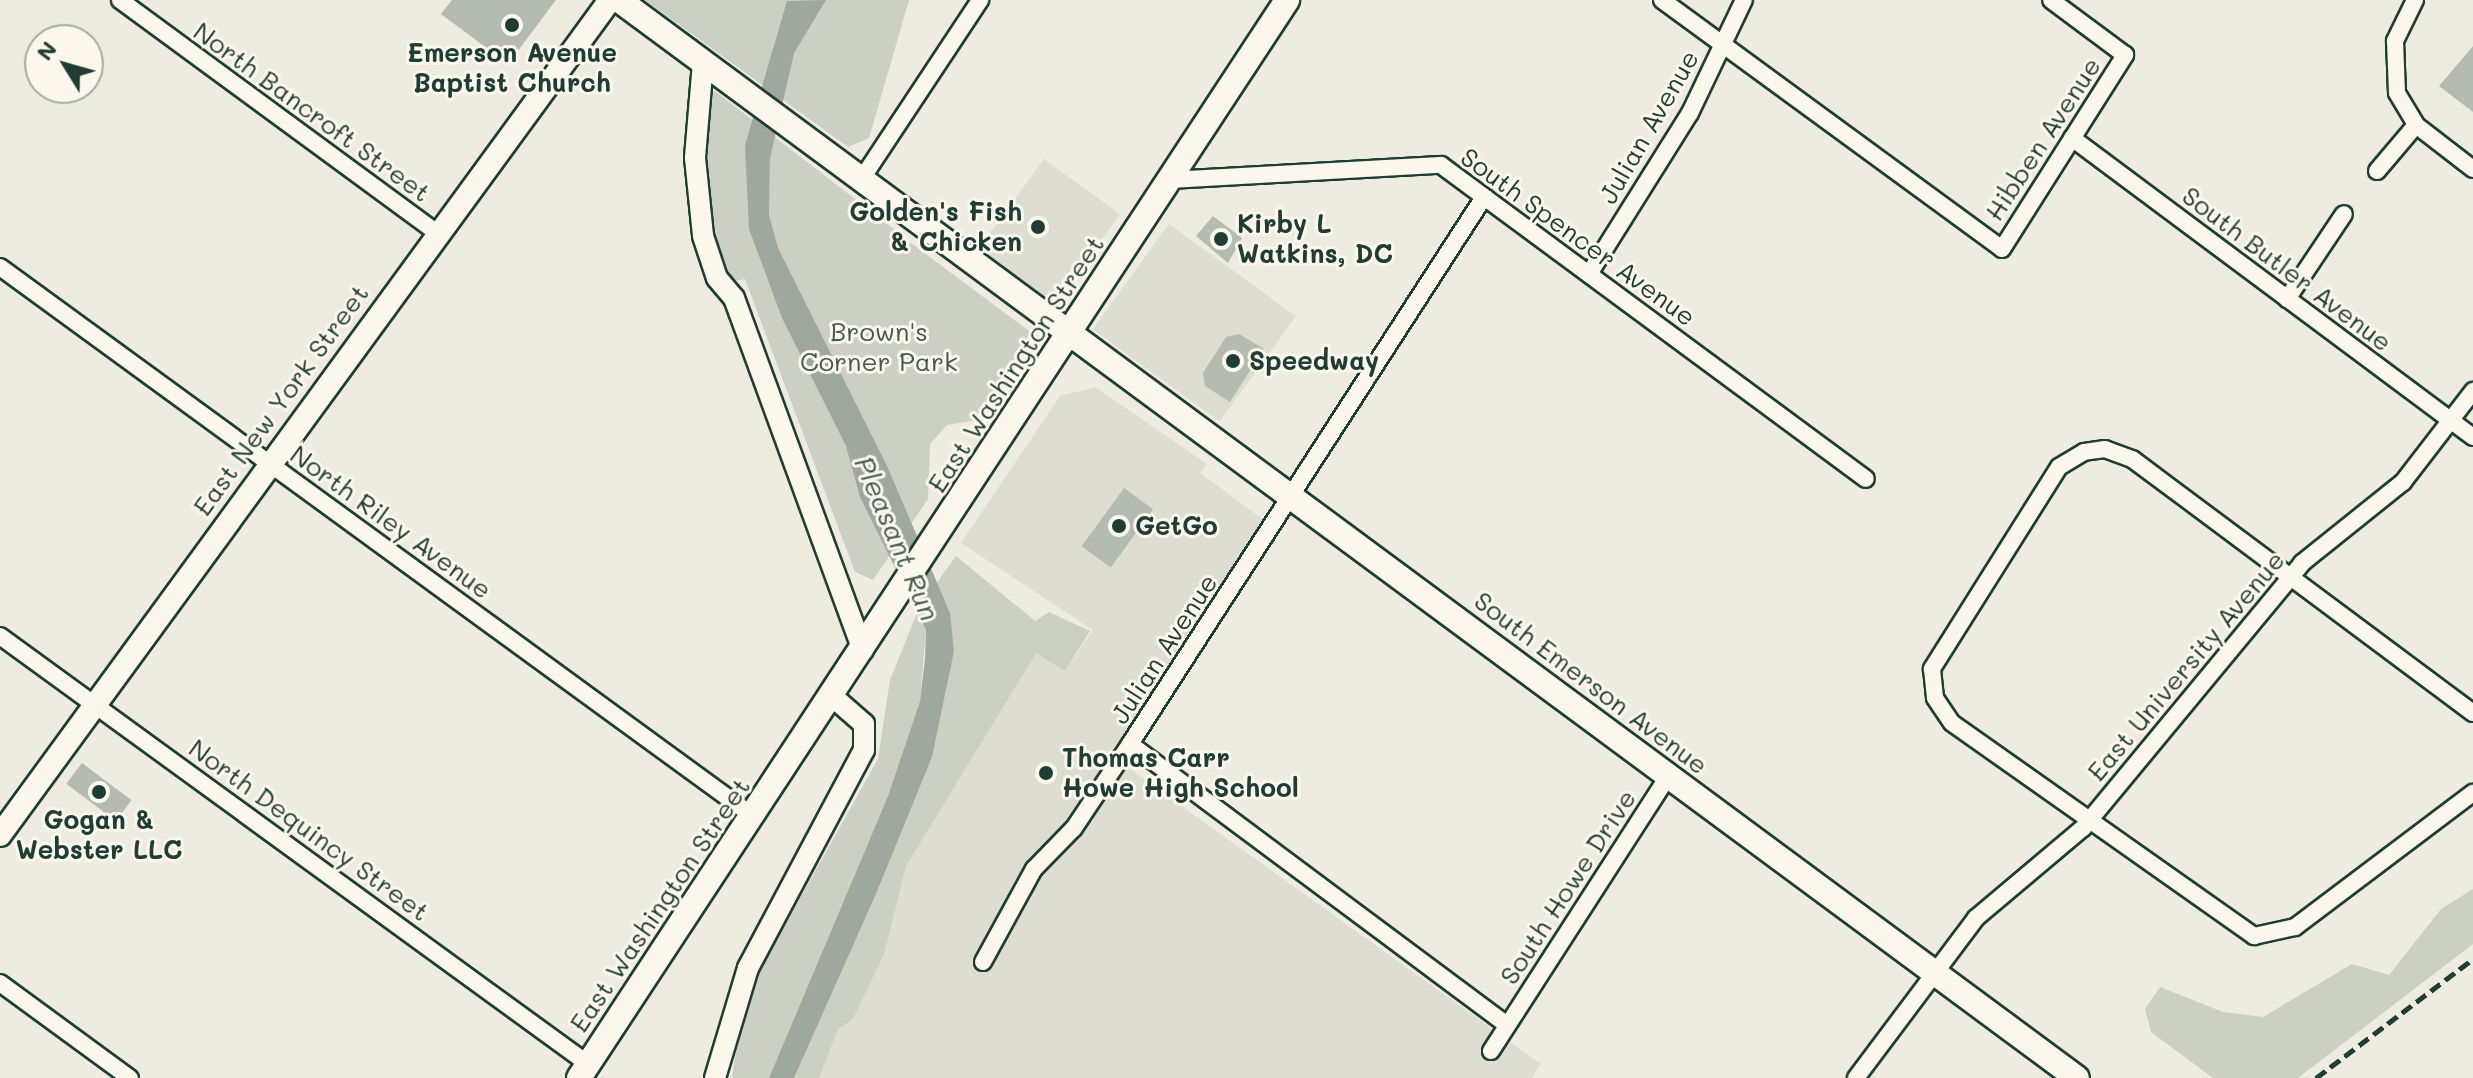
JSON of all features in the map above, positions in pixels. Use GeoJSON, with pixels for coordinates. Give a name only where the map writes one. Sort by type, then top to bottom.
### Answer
{"type":"FeatureCollection","features":[{"type":"Feature","properties":{"kind":"main road","name":"East New York Street"},"geometry":{"type":"LineString","coordinates":[[0,835],[610,0]]}},
{"type":"Feature","properties":{"kind":"main road","name":"South Emerson Avenue"},"geometry":{"type":"LineString","coordinates":[[619,0],[2077,1078]]}},
{"type":"Feature","properties":{"kind":"main road","name":"East Washington Street"},"geometry":{"type":"LineString","coordinates":[[583,1071],[863,650],[1287,0]]}},
{"type":"Feature","properties":{"kind":"street","name":"North Bancroft Street"},"geometry":{"type":"LineString","coordinates":[[120,0],[437,233]]}},
{"type":"Feature","properties":{"kind":"street"},"geometry":{"type":"LineString","coordinates":[[861,180],[980,0]]}},
{"type":"Feature","properties":{"kind":"street"},"geometry":{"type":"LineString","coordinates":[[1662,0],[1723,45]]}},
{"type":"Feature","properties":{"kind":"street","name":"Julian Avenue"},"geometry":{"type":"LineString","coordinates":[[1589,274],[1690,113],[1744,0]]}},
{"type":"Feature","properties":{"kind":"street","name":"Hibben Avenue"},"geometry":{"type":"LineString","coordinates":[[1723,45],[2002,249],[2125,55],[2051,0]]}},
{"type":"Feature","properties":{"kind":"street"},"geometry":{"type":"LineString","coordinates":[[2415,0],[2393,56],[2397,93],[2416,125],[2473,169]]}},
{"type":"Feature","properties":{"kind":"street"},"geometry":{"type":"LineString","coordinates":[[703,62],[695,158],[703,236],[717,278],[734,298],[863,650]]}},
{"type":"Feature","properties":{"kind":"street"},"geometry":{"type":"LineString","coordinates":[[2377,171],[2416,125]]}},
{"type":"Feature","properties":{"kind":"street","name":"South Butler Avenue"},"geometry":{"type":"LineString","coordinates":[[2072,138],[2473,437]]}},
{"type":"Feature","properties":{"kind":"street","name":"South Spencer Avenue"},"geometry":{"type":"LineString","coordinates":[[1169,180],[1441,165],[1866,479]]}},
{"type":"Feature","properties":{"kind":"street","name":"Julian Avenue"},"geometry":{"type":"LineString","coordinates":[[983,962],[1034,869],[1074,828],[1484,197]]}},
{"type":"Feature","properties":{"kind":"street"},"geometry":{"type":"LineString","coordinates":[[2287,299],[2344,214]]}},
{"type":"Feature","properties":{"kind":"street","name":"North Riley Avenue"},"geometry":{"type":"LineString","coordinates":[[0,267],[753,816]]}},
{"type":"Feature","properties":{"kind":"street","name":"East University Avenue"},"geometry":{"type":"LineString","coordinates":[[1856,1078],[1984,910],[2088,822],[2290,577],[2326,539],[2403,482],[2473,391]]}},
{"type":"Feature","properties":{"kind":"street"},"geometry":{"type":"LineString","coordinates":[[2473,713],[2126,456],[2091,450],[2059,467],[1944,641],[1932,669],[1933,691],[1952,723],[2235,928],[2276,935],[2473,793]]}},
{"type":"Feature","properties":{"kind":"street","name":"North Dequincy Street"},"geometry":{"type":"LineString","coordinates":[[0,636],[583,1071]]}},
{"type":"Feature","properties":{"kind":"street"},"geometry":{"type":"LineString","coordinates":[[715,1078],[748,968],[864,750],[864,724],[832,696]]}},
{"type":"Feature","properties":{"kind":"street"},"geometry":{"type":"LineString","coordinates":[[1130,744],[1507,1025]]}},
{"type":"Feature","properties":{"kind":"street","name":"South Howe Drive"},"geometry":{"type":"LineString","coordinates":[[1491,1051],[1669,775]]}},
{"type":"Feature","properties":{"kind":"street"},"geometry":{"type":"LineString","coordinates":[[0,983],[130,1078]]}},
{"type":"Feature","properties":{"kind":"shaded area"},"geometry":{"type":"Polygon","coordinates":[[[1044,159],[1120,214],[1054,305],[978,250],[1044,159]]]}},
{"type":"Feature","properties":{"kind":"shaded area"},"geometry":{"type":"Polygon","coordinates":[[[1169,224],[1296,316],[1220,421],[1093,329],[1169,224]]]}},
{"type":"Feature","properties":{"kind":"shaded area","name":"Thomas Carr Howe High School"},"geometry":{"type":"Polygon","coordinates":[[[1095,387],[1207,464],[1200,473],[1264,520],[1112,756],[1541,1064],[1532,1078],[819,1078],[838,1028],[853,1019],[883,954],[906,866],[954,778],[1036,652],[1065,671],[1093,630],[961,543],[1060,396],[1095,387]]]}},
{"type":"Feature","properties":{"kind":"green space"},"geometry":{"type":"Polygon","coordinates":[[[645,0],[909,0],[869,138],[848,147],[645,0]]]}},
{"type":"Feature","properties":{"kind":"green space","name":"Brown's Corner Park"},"geometry":{"type":"Polygon","coordinates":[[[715,91],[898,232],[899,247],[911,243],[1029,331],[1022,359],[981,419],[947,425],[930,444],[928,499],[873,580],[855,572],[745,279],[725,283],[715,260],[700,155],[707,99],[715,91]]]}},
{"type":"Feature","properties":{"kind":"green space"},"geometry":{"type":"Polygon","coordinates":[[[956,556],[1035,621],[1049,612],[1090,631],[1065,671],[1036,653],[906,866],[884,954],[853,1019],[838,1029],[819,1078],[794,1078],[932,757],[950,613],[936,584],[956,556]]]}},
{"type":"Feature","properties":{"kind":"green space"},"geometry":{"type":"Polygon","coordinates":[[[917,613],[926,630],[920,701],[888,796],[769,1078],[732,1078],[741,1017],[762,966],[878,759],[890,680],[917,613]]]}},
{"type":"Feature","properties":{"kind":"green space"},"geometry":{"type":"Polygon","coordinates":[[[2473,889],[2473,944],[2298,1078],[2213,1078],[2151,1032],[2145,1009],[2160,987],[2223,1012],[2263,1017],[2352,964],[2389,975],[2441,909],[2473,889]]]}},
{"type":"Feature","properties":{"kind":"water","name":"Pleasant Run"},"geometry":{"type":"Polygon","coordinates":[[[826,0],[794,53],[770,158],[769,215],[778,248],[887,466],[950,613],[954,651],[932,757],[875,896],[794,1078],[769,1078],[888,796],[920,701],[925,659],[926,630],[860,497],[846,446],[782,318],[749,229],[745,145],[787,1],[826,0]]]}},
{"type":"Feature","properties":{"kind":"building","name":"Emerson Avenue Baptist Church"},"geometry":{"type":"Polygon","coordinates":[[[452,0],[556,0],[508,64],[441,14],[452,0]]]}},
{"type":"Feature","properties":{"kind":"building"},"geometry":{"type":"Polygon","coordinates":[[[2473,46],[2473,112],[2439,86],[2473,46]]]}},
{"type":"Feature","properties":{"kind":"building","name":"Kirby L Watkins, DC"},"geometry":{"type":"Polygon","coordinates":[[[1213,216],[1242,238],[1228,263],[1196,236],[1213,216]]]}},
{"type":"Feature","properties":{"kind":"building","name":"Speedway"},"geometry":{"type":"Polygon","coordinates":[[[1239,334],[1264,349],[1230,402],[1205,386],[1203,373],[1226,337],[1239,334]]]}},
{"type":"Feature","properties":{"kind":"building","name":"GetGo"},"geometry":{"type":"Polygon","coordinates":[[[1124,488],[1153,509],[1111,567],[1082,546],[1124,488]]]}},
{"type":"Feature","properties":{"kind":"building","name":"Gogan & Webster LLC"},"geometry":{"type":"Polygon","coordinates":[[[82,763],[132,800],[116,821],[66,784],[82,763]]]}},
{"type":"Feature","properties":{"kind":"railway"},"geometry":{"type":"LineString","coordinates":[[2316,1078],[2473,959]]}},
{"type":"Feature","properties":{"kind":"place","name":"Emerson Avenue Baptist Church"},"geometry":{"type":"Point","coordinates":[512,25]}},
{"type":"Feature","properties":{"kind":"place","name":"Golden's Fish & Chicken"},"geometry":{"type":"Point","coordinates":[1038,227]}},
{"type":"Feature","properties":{"kind":"place","name":"Kirby L Watkins, DC"},"geometry":{"type":"Point","coordinates":[1221,239]}},
{"type":"Feature","properties":{"kind":"place","name":"Speedway"},"geometry":{"type":"Point","coordinates":[1233,361]}},
{"type":"Feature","properties":{"kind":"place","name":"GetGo"},"geometry":{"type":"Point","coordinates":[1119,526]}},
{"type":"Feature","properties":{"kind":"place","name":"Thomas Carr Howe High School"},"geometry":{"type":"Point","coordinates":[1046,773]}},
{"type":"Feature","properties":{"kind":"place","name":"Gogan & Webster LLC"},"geometry":{"type":"Point","coordinates":[99,792]}}]}
